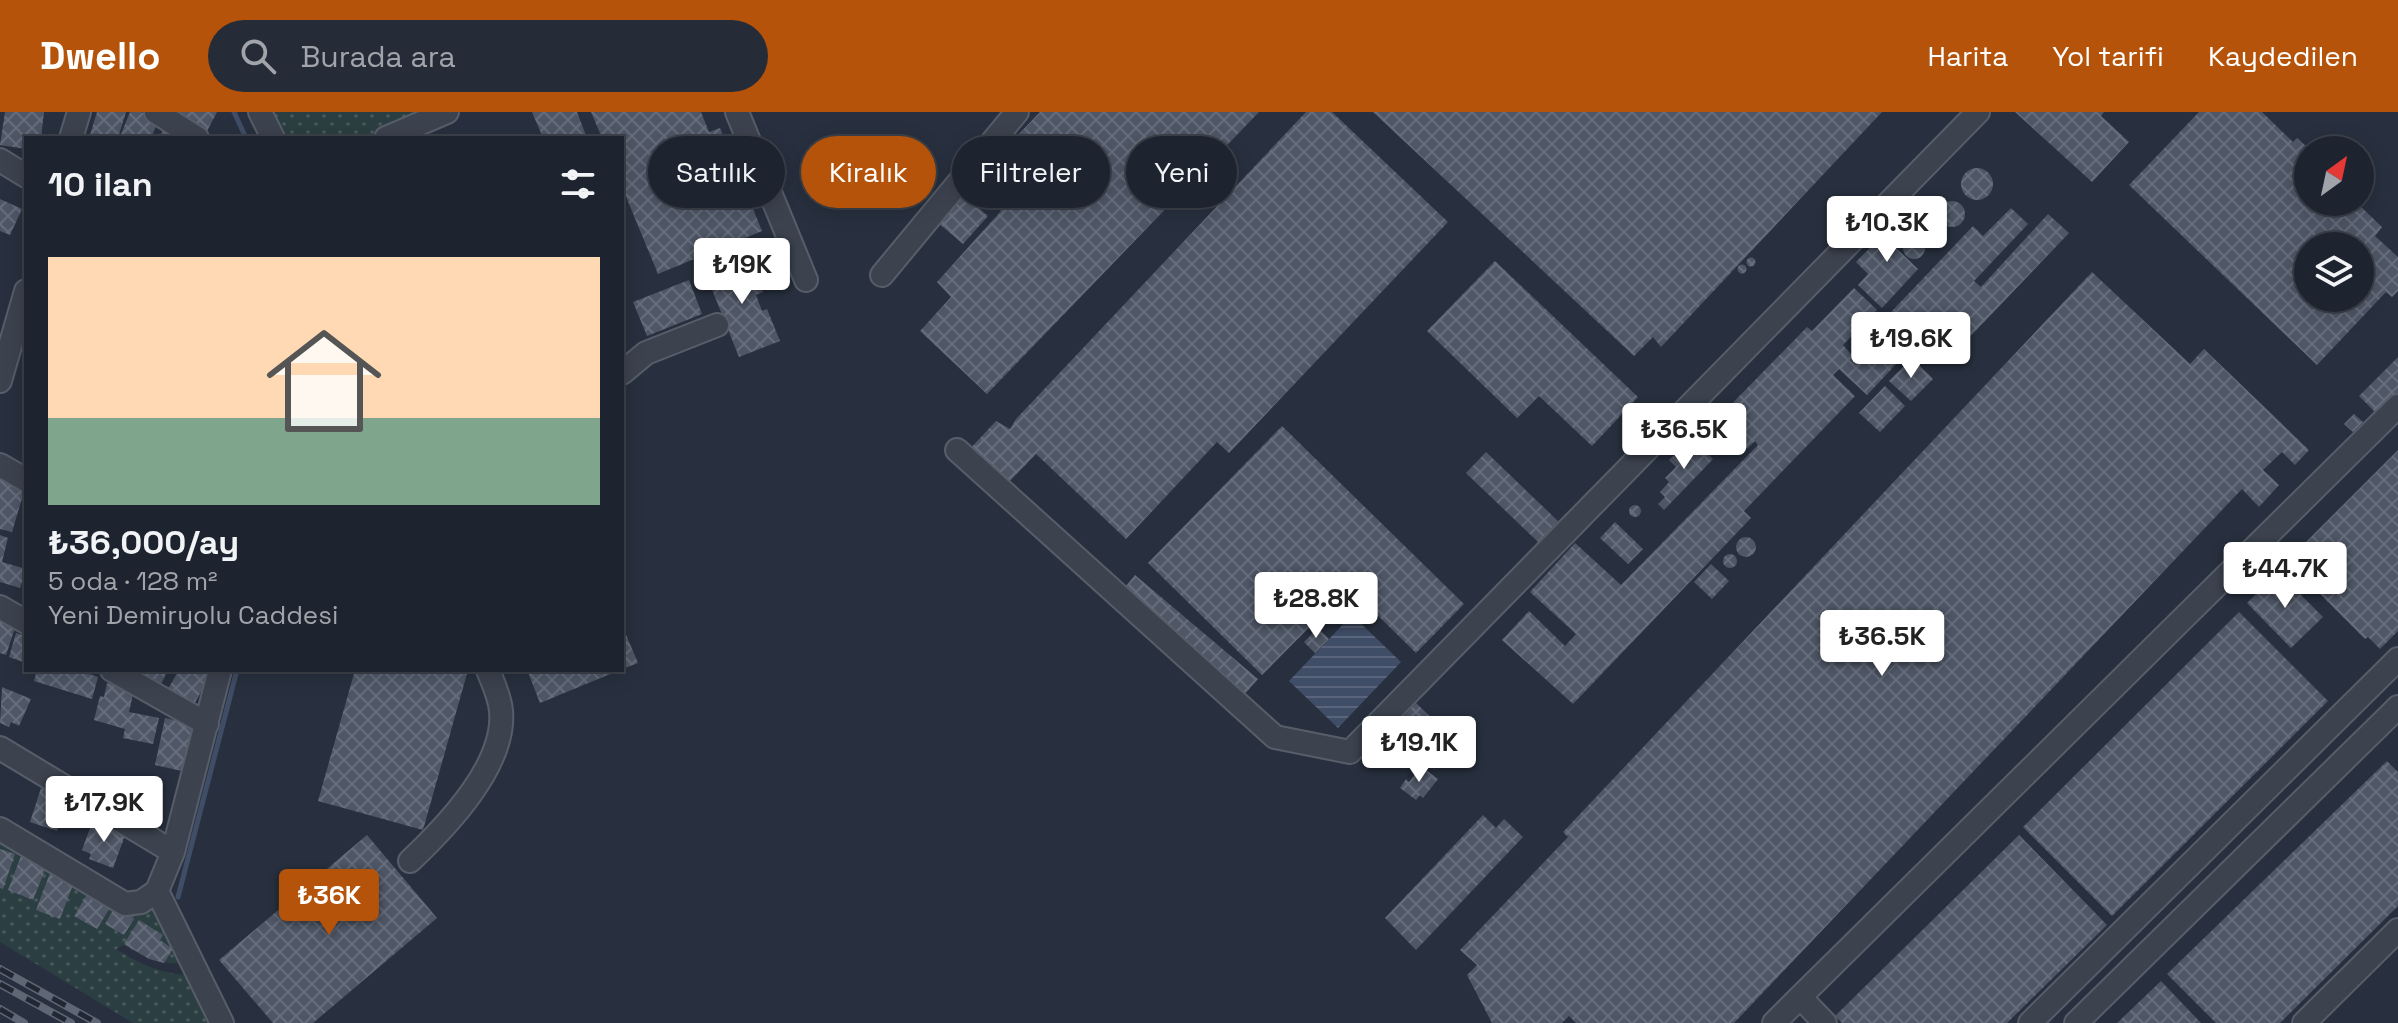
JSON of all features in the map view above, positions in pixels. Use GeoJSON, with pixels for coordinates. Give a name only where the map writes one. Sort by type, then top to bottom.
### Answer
{"type":"FeatureCollection","features":[{"type":"Feature","properties":{"kind":"street"},"geometry":{"type":"LineString","coordinates":[[72,136],[79,112]]}},
{"type":"Feature","properties":{"kind":"street"},"geometry":{"type":"LineString","coordinates":[[156,112],[194,136]]}},
{"type":"Feature","properties":{"kind":"street"},"geometry":{"type":"LineString","coordinates":[[260,112],[272,136]]}},
{"type":"Feature","properties":{"kind":"street"},"geometry":{"type":"LineString","coordinates":[[391,136],[447,112]]}},
{"type":"Feature","properties":{"kind":"street"},"geometry":{"type":"LineString","coordinates":[[737,112],[806,280]]}},
{"type":"Feature","properties":{"kind":"street"},"geometry":{"type":"LineString","coordinates":[[882,275],[1017,112]]}},
{"type":"Feature","properties":{"kind":"street"},"geometry":{"type":"LineString","coordinates":[[957,450],[1275,737],[1350,752],[1978,112]]}},
{"type":"Feature","properties":{"kind":"street"},"geometry":{"type":"LineString","coordinates":[[0,160],[24,175]]}},
{"type":"Feature","properties":{"kind":"street"},"geometry":{"type":"LineString","coordinates":[[0,381],[15,316],[24,296]]}},
{"type":"Feature","properties":{"kind":"street"},"geometry":{"type":"LineString","coordinates":[[624,371],[646,353],[717,325]]}},
{"type":"Feature","properties":{"kind":"street"},"geometry":{"type":"LineString","coordinates":[[1774,1023],[2398,406]]}},
{"type":"Feature","properties":{"kind":"street"},"geometry":{"type":"LineString","coordinates":[[0,465],[24,479]]}},
{"type":"Feature","properties":{"kind":"street"},"geometry":{"type":"LineString","coordinates":[[0,607],[24,621]]}},
{"type":"Feature","properties":{"kind":"street"},"geometry":{"type":"LineString","coordinates":[[2030,1023],[2398,659]]}},
{"type":"Feature","properties":{"kind":"street"},"geometry":{"type":"LineString","coordinates":[[116,672],[207,724]]}},
{"type":"Feature","properties":{"kind":"street"},"geometry":{"type":"LineString","coordinates":[[0,829],[125,904],[141,902],[157,891],[173,852],[220,672]]}},
{"type":"Feature","properties":{"kind":"street"},"geometry":{"type":"LineString","coordinates":[[410,861],[452,817],[496,749],[501,711],[489,672]]}},
{"type":"Feature","properties":{"kind":"street"},"geometry":{"type":"LineString","coordinates":[[2076,1023],[2398,707]]}},
{"type":"Feature","properties":{"kind":"street"},"geometry":{"type":"LineString","coordinates":[[0,748],[173,852]]}},
{"type":"Feature","properties":{"kind":"street"},"geometry":{"type":"LineString","coordinates":[[157,891],[222,1023]]}},
{"type":"Feature","properties":{"kind":"street"},"geometry":{"type":"LineString","coordinates":[[2304,1023],[2398,930]]}},
{"type":"Feature","properties":{"kind":"street"},"geometry":{"type":"LineString","coordinates":[[1800,997],[1825,1023]]}},
{"type":"Feature","properties":{"kind":"shaded area"},"geometry":{"type":"Polygon","coordinates":[[[265,112],[425,112],[370,136],[277,136],[265,112]]]}},
{"type":"Feature","properties":{"kind":"shaded area"},"geometry":{"type":"Polygon","coordinates":[[[0,838],[132,916],[153,900],[182,963],[159,961],[124,945],[116,949],[150,967],[188,975],[211,1023],[133,1023],[0,942],[0,838]]]}},
{"type":"Feature","properties":{"kind":"water"},"geometry":{"type":"Polygon","coordinates":[[[1352,615],[1401,662],[1338,728],[1289,681],[1352,615]]]}},
{"type":"Feature","properties":{"kind":"building"},"geometry":{"type":"Polygon","coordinates":[[[5,112],[44,112],[41,136],[24,136],[24,149],[0,145],[5,112]]]}},
{"type":"Feature","properties":{"kind":"building"},"geometry":{"type":"Polygon","coordinates":[[[97,112],[126,112],[119,136],[90,136],[97,112]]]}},
{"type":"Feature","properties":{"kind":"building"},"geometry":{"type":"Polygon","coordinates":[[[130,112],[141,112],[159,119],[152,136],[121,134],[130,112]]]}},
{"type":"Feature","properties":{"kind":"building"},"geometry":{"type":"Polygon","coordinates":[[[172,112],[217,112],[206,133],[172,112]]]}},
{"type":"Feature","properties":{"kind":"building"},"geometry":{"type":"Polygon","coordinates":[[[532,112],[577,112],[586,136],[542,136],[532,112]]]}},
{"type":"Feature","properties":{"kind":"building"},"geometry":{"type":"Polygon","coordinates":[[[591,112],[701,112],[709,132],[720,128],[723,136],[648,136],[648,208],[753,208],[762,231],[658,274],[624,192],[624,136],[601,136],[591,112]]]}},
{"type":"Feature","properties":{"kind":"building"},"geometry":{"type":"Polygon","coordinates":[[[1040,112],[1259,112],[1236,136],[1126,136],[1126,208],[1166,208],[987,394],[920,331],[951,297],[937,282],[1001,211],[998,208],[1110,208],[1110,136],[1017,136],[1040,112]]]}},
{"type":"Feature","properties":{"kind":"building"},"geometry":{"type":"Polygon","coordinates":[[[1306,112],[1332,112],[1448,222],[1229,453],[1217,442],[1126,539],[1036,454],[1005,486],[968,451],[996,421],[1010,429],[1016,419],[1215,208],[1237,208],[1237,185],[1306,112]]]}},
{"type":"Feature","properties":{"kind":"building"},"geometry":{"type":"Polygon","coordinates":[[[1373,112],[1882,112],[1661,347],[1653,337],[1634,356],[1373,112]]]}},
{"type":"Feature","properties":{"kind":"building"},"geometry":{"type":"Polygon","coordinates":[[[2015,112],[2104,112],[2101,116],[2129,142],[2092,182],[2015,112]]]}},
{"type":"Feature","properties":{"kind":"building"},"geometry":{"type":"Polygon","coordinates":[[[2199,112],[2262,112],[2294,141],[2294,216],[2371,216],[2382,227],[2375,236],[2398,257],[2398,291],[2392,297],[2386,292],[2374,305],[2374,232],[2294,232],[2294,312],[2367,312],[2317,365],[2129,185],[2199,112]]]}},
{"type":"Feature","properties":{"kind":"building"},"geometry":{"type":"Polygon","coordinates":[[[167,124],[187,136],[159,136],[167,124]]]}},
{"type":"Feature","properties":{"kind":"building"},"geometry":{"type":"Polygon","coordinates":[[[1977,168],[1988,173],[1993,184],[1988,195],[1977,200],[1966,195],[1961,184],[1966,173],[1977,168]]]}},
{"type":"Feature","properties":{"kind":"building"},"geometry":{"type":"Polygon","coordinates":[[[0,199],[22,209],[10,235],[0,231],[0,199]]]}},
{"type":"Feature","properties":{"kind":"building"},"geometry":{"type":"Polygon","coordinates":[[[1952,201],[1961,205],[1965,214],[1961,223],[1952,227],[1943,223],[1939,214],[1943,205],[1952,201]]]}},
{"type":"Feature","properties":{"kind":"building"},"geometry":{"type":"Polygon","coordinates":[[[952,203],[952,208],[979,208],[988,216],[963,244],[936,221],[952,203]]]}},
{"type":"Feature","properties":{"kind":"building"},"geometry":{"type":"Polygon","coordinates":[[[2011,208],[2028,224],[1974,281],[1981,287],[2048,214],[2069,233],[1962,345],[1937,321],[1867,395],[1839,369],[1833,375],[1855,396],[1744,511],[1751,518],[1573,704],[1502,640],[1529,611],[1565,646],[1576,634],[1530,592],[1575,543],[1621,585],[1758,445],[1755,441],[1747,449],[1716,420],[1807,327],[1812,331],[1854,288],[1877,310],[1843,345],[1851,354],[1973,226],[1983,236],[2011,208]]]}},
{"type":"Feature","properties":{"kind":"building"},"geometry":{"type":"Polygon","coordinates":[[[1904,213],[1915,224],[1894,246],[1918,269],[1882,308],[1858,285],[1868,274],[1856,262],[1904,213]]]}},
{"type":"Feature","properties":{"kind":"building"},"geometry":{"type":"Polygon","coordinates":[[[1926,219],[1933,226],[1926,233],[1919,226],[1926,219]]]}},
{"type":"Feature","properties":{"kind":"building"},"geometry":{"type":"Polygon","coordinates":[[[1937,233],[1943,239],[1937,245],[1931,239],[1937,233]]]}},
{"type":"Feature","properties":{"kind":"building"},"geometry":{"type":"Polygon","coordinates":[[[1914,237],[1922,240],[1925,248],[1922,256],[1914,259],[1906,256],[1903,248],[1906,240],[1914,237]]]}},
{"type":"Feature","properties":{"kind":"building"},"geometry":{"type":"Polygon","coordinates":[[[748,255],[763,292],[756,295],[762,311],[767,309],[780,341],[739,357],[705,272],[748,255]]]}},
{"type":"Feature","properties":{"kind":"building"},"geometry":{"type":"Polygon","coordinates":[[[1751,258],[1755,262],[1751,266],[1747,262],[1751,258]]]}},
{"type":"Feature","properties":{"kind":"building"},"geometry":{"type":"Polygon","coordinates":[[[1495,261],[1638,397],[1592,446],[1539,396],[1517,418],[1427,331],[1495,261]]]}},
{"type":"Feature","properties":{"kind":"building"},"geometry":{"type":"Polygon","coordinates":[[[1742,265],[1746,269],[1742,273],[1738,269],[1742,265]]]}},
{"type":"Feature","properties":{"kind":"building"},"geometry":{"type":"Polygon","coordinates":[[[2092,272],[2190,364],[2204,349],[2309,450],[2295,465],[2282,452],[2263,470],[2279,485],[2259,507],[2242,489],[1734,1023],[1576,1023],[1569,1016],[1562,1023],[1492,1023],[1467,975],[1477,965],[1460,950],[1568,837],[1563,832],[2092,272]]]}},
{"type":"Feature","properties":{"kind":"building"},"geometry":{"type":"Polygon","coordinates":[[[689,280],[702,314],[647,336],[633,302],[689,280]]]}},
{"type":"Feature","properties":{"kind":"building"},"geometry":{"type":"Polygon","coordinates":[[[2398,357],[2398,402],[2382,419],[2359,396],[2398,357]]]}},
{"type":"Feature","properties":{"kind":"building"},"geometry":{"type":"Polygon","coordinates":[[[1912,358],[1933,379],[1911,401],[1889,381],[1912,358]]]}},
{"type":"Feature","properties":{"kind":"building"},"geometry":{"type":"Polygon","coordinates":[[[1885,386],[1905,406],[1880,432],[1859,413],[1885,386]]]}},
{"type":"Feature","properties":{"kind":"building"},"geometry":{"type":"Polygon","coordinates":[[[2354,414],[2363,422],[2353,432],[2344,424],[2354,414]]]}},
{"type":"Feature","properties":{"kind":"building"},"geometry":{"type":"Polygon","coordinates":[[[1282,426],[1464,604],[1416,653],[1349,587],[1262,675],[1148,563],[1282,426]]]}},
{"type":"Feature","properties":{"kind":"building"},"geometry":{"type":"Polygon","coordinates":[[[1692,438],[1713,459],[1664,510],[1658,504],[1665,497],[1660,492],[1669,482],[1665,478],[1676,467],[1669,460],[1692,438]]]}},
{"type":"Feature","properties":{"kind":"building"},"geometry":{"type":"Polygon","coordinates":[[[2398,450],[2398,631],[2380,649],[2368,637],[2365,639],[2287,561],[2398,450]]]}},
{"type":"Feature","properties":{"kind":"building"},"geometry":{"type":"Polygon","coordinates":[[[1486,452],[1558,521],[1538,542],[1466,473],[1486,452]]]}},
{"type":"Feature","properties":{"kind":"building"},"geometry":{"type":"Polygon","coordinates":[[[0,477],[24,484],[24,492],[12,532],[0,529],[0,477]]]}},
{"type":"Feature","properties":{"kind":"building"},"geometry":{"type":"Polygon","coordinates":[[[1635,505],[1641,511],[1635,517],[1629,511],[1635,505]]]}},
{"type":"Feature","properties":{"kind":"building"},"geometry":{"type":"Polygon","coordinates":[[[1615,522],[1643,549],[1628,564],[1600,538],[1615,522]]]}},
{"type":"Feature","properties":{"kind":"building"},"geometry":{"type":"Polygon","coordinates":[[[0,535],[8,538],[2,562],[24,568],[24,575],[20,588],[0,582],[0,535]]]}},
{"type":"Feature","properties":{"kind":"building"},"geometry":{"type":"Polygon","coordinates":[[[1746,537],[1753,540],[1756,547],[1753,554],[1746,557],[1739,554],[1736,547],[1739,540],[1746,537]]]}},
{"type":"Feature","properties":{"kind":"building"},"geometry":{"type":"Polygon","coordinates":[[[1730,554],[1737,561],[1730,568],[1723,561],[1730,554]]]}},
{"type":"Feature","properties":{"kind":"building"},"geometry":{"type":"Polygon","coordinates":[[[1711,564],[1729,581],[1712,599],[1694,582],[1711,564]]]}},
{"type":"Feature","properties":{"kind":"building"},"geometry":{"type":"Polygon","coordinates":[[[2278,572],[2323,617],[2291,648],[2247,603],[2278,572]]]}},
{"type":"Feature","properties":{"kind":"building"},"geometry":{"type":"Polygon","coordinates":[[[1135,575],[1258,679],[1244,695],[1122,591],[1135,575]]]}},
{"type":"Feature","properties":{"kind":"building"},"geometry":{"type":"Polygon","coordinates":[[[2239,612],[2328,701],[2112,916],[2023,827],[2239,612]]]}},
{"type":"Feature","properties":{"kind":"building"},"geometry":{"type":"Polygon","coordinates":[[[0,613],[12,618],[9,626],[15,628],[6,655],[0,653],[0,613]]]}},
{"type":"Feature","properties":{"kind":"building"},"geometry":{"type":"Polygon","coordinates":[[[1318,628],[1329,639],[1315,653],[1304,642],[1318,628]]]}},
{"type":"Feature","properties":{"kind":"building"},"geometry":{"type":"Polygon","coordinates":[[[624,630],[638,663],[624,668],[624,630]]]}},
{"type":"Feature","properties":{"kind":"building"},"geometry":{"type":"Polygon","coordinates":[[[16,633],[24,635],[24,662],[9,657],[16,633]]]}},
{"type":"Feature","properties":{"kind":"building"},"geometry":{"type":"Polygon","coordinates":[[[36,672],[84,672],[98,677],[92,699],[34,681],[36,672]]]}},
{"type":"Feature","properties":{"kind":"building"},"geometry":{"type":"Polygon","coordinates":[[[143,672],[167,672],[161,684],[141,676],[143,672]]]}},
{"type":"Feature","properties":{"kind":"building"},"geometry":{"type":"Polygon","coordinates":[[[178,672],[213,672],[191,709],[165,694],[178,672]]]}},
{"type":"Feature","properties":{"kind":"building"},"geometry":{"type":"Polygon","coordinates":[[[354,672],[467,672],[423,830],[318,801],[354,672]]]}},
{"type":"Feature","properties":{"kind":"building"},"geometry":{"type":"Polygon","coordinates":[[[528,672],[615,672],[540,703],[528,672]]]}},
{"type":"Feature","properties":{"kind":"building"},"geometry":{"type":"Polygon","coordinates":[[[107,683],[134,690],[129,712],[159,718],[153,744],[123,738],[125,729],[94,720],[107,683]]]}},
{"type":"Feature","properties":{"kind":"building"},"geometry":{"type":"Polygon","coordinates":[[[2,687],[31,699],[19,726],[11,722],[9,727],[0,723],[2,687]]]}},
{"type":"Feature","properties":{"kind":"building"},"geometry":{"type":"Polygon","coordinates":[[[1416,703],[1435,721],[1401,756],[1383,739],[1416,703]]]}},
{"type":"Feature","properties":{"kind":"building"},"geometry":{"type":"Polygon","coordinates":[[[165,718],[193,724],[182,771],[155,765],[165,718]]]}},
{"type":"Feature","properties":{"kind":"building"},"geometry":{"type":"Polygon","coordinates":[[[2387,761],[2398,772],[2398,906],[2280,1023],[2216,1023],[2167,974],[2387,761]]]}},
{"type":"Feature","properties":{"kind":"building"},"geometry":{"type":"Polygon","coordinates":[[[1421,766],[1438,779],[1423,798],[1420,795],[1416,800],[1400,788],[1421,766]]]}},
{"type":"Feature","properties":{"kind":"building"},"geometry":{"type":"Polygon","coordinates":[[[41,788],[69,797],[57,831],[30,822],[41,788]]]}},
{"type":"Feature","properties":{"kind":"building"},"geometry":{"type":"Polygon","coordinates":[[[1483,815],[1496,828],[1504,819],[1523,837],[1416,950],[1385,918],[1483,815]]]}},
{"type":"Feature","properties":{"kind":"building"},"geometry":{"type":"Polygon","coordinates":[[[93,820],[126,833],[113,868],[89,859],[91,854],[82,850],[93,820]]]}},
{"type":"Feature","properties":{"kind":"building"},"geometry":{"type":"Polygon","coordinates":[[[367,835],[437,918],[313,1023],[273,1023],[219,960],[367,835]]]}},
{"type":"Feature","properties":{"kind":"building"},"geometry":{"type":"Polygon","coordinates":[[[2019,835],[2107,925],[2007,1023],[1842,1023],[1835,1016],[2019,835]]]}},
{"type":"Feature","properties":{"kind":"building"},"geometry":{"type":"Polygon","coordinates":[[[0,849],[15,854],[3,889],[0,888],[0,849]]]}},
{"type":"Feature","properties":{"kind":"building"},"geometry":{"type":"Polygon","coordinates":[[[21,856],[47,865],[33,900],[8,890],[21,856]]]}},
{"type":"Feature","properties":{"kind":"building"},"geometry":{"type":"Polygon","coordinates":[[[50,873],[74,882],[60,919],[36,910],[50,873]]]}},
{"type":"Feature","properties":{"kind":"building"},"geometry":{"type":"Polygon","coordinates":[[[88,893],[111,906],[97,929],[74,916],[88,893]]]}},
{"type":"Feature","properties":{"kind":"building"},"geometry":{"type":"Polygon","coordinates":[[[115,907],[134,919],[124,935],[105,924],[115,907]]]}},
{"type":"Feature","properties":{"kind":"building"},"geometry":{"type":"Polygon","coordinates":[[[139,920],[163,935],[160,940],[173,949],[164,963],[149,959],[124,944],[139,920]]]}},
{"type":"Feature","properties":{"kind":"building"},"geometry":{"type":"Polygon","coordinates":[[[2161,981],[2201,1023],[2117,1023],[2161,981]]]}},
{"type":"Feature","properties":{"kind":"waterway"},"geometry":{"type":"LineString","coordinates":[[234,112],[245,136]]}},
{"type":"Feature","properties":{"kind":"waterway"},"geometry":{"type":"LineString","coordinates":[[178,897],[236,672]]}},
{"type":"Feature","properties":{"kind":"railway"},"geometry":{"type":"LineString","coordinates":[[0,969],[97,1023]]}},
{"type":"Feature","properties":{"kind":"railway"},"geometry":{"type":"LineString","coordinates":[[0,984],[71,1023]]}},
{"type":"Feature","properties":{"kind":"railway"},"geometry":{"type":"LineString","coordinates":[[0,1009],[24,1023]]}}]}
